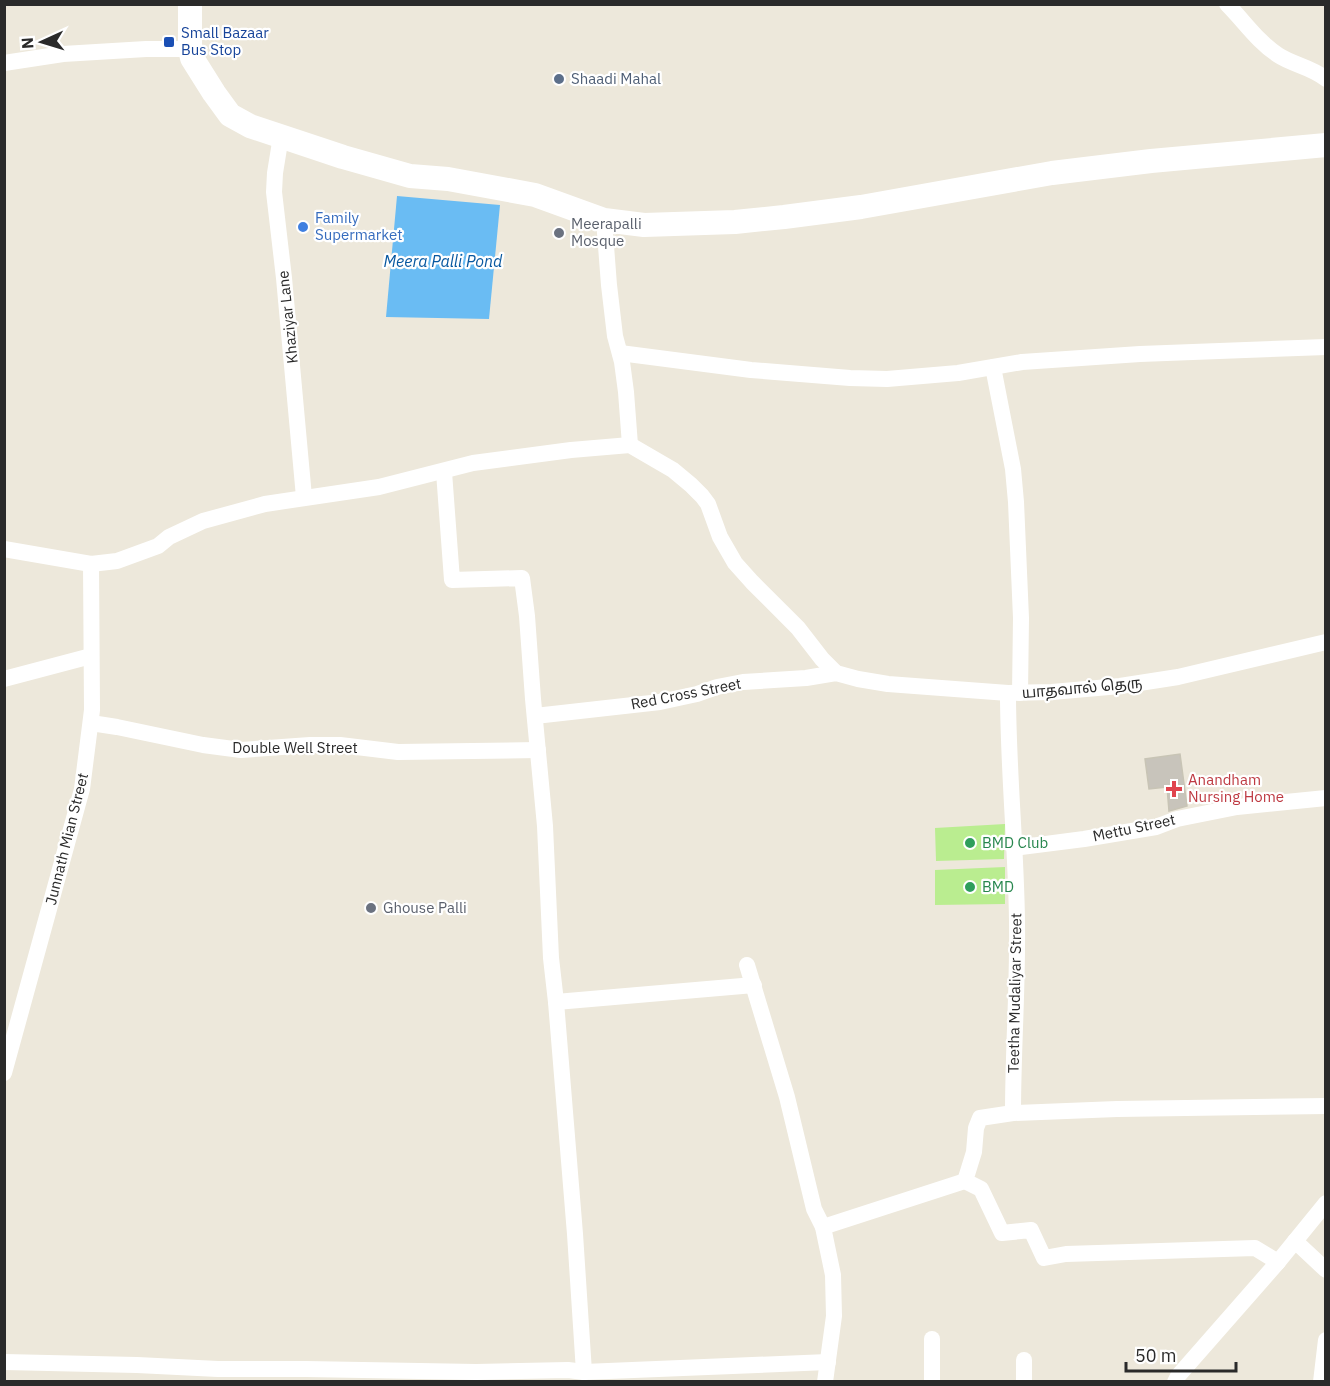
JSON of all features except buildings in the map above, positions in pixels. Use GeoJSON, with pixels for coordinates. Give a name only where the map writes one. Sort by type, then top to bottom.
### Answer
{"type":"FeatureCollection","features":[{"type":"Feature","properties":{"kind":"street"},"geometry":{"type":"LineString","coordinates":[[190,4],[192,58],[230,115],[250,126],[343,157],[410,176],[448,179],[535,195],[604,220],[644,225],[735,222],[784,217],[861,207],[1052,173],[1326,145]]}},
{"type":"Feature","properties":{"kind":"street"},"geometry":{"type":"LineString","coordinates":[[1227,4],[1259,39],[1280,56],[1312,70],[1326,80]]}},
{"type":"Feature","properties":{"kind":"street"},"geometry":{"type":"LineString","coordinates":[[4,63],[63,54],[190,49]]}},
{"type":"Feature","properties":{"kind":"street","name":"Khaziyar Lane"},"geometry":{"type":"LineString","coordinates":[[281,136],[274,192],[304,497]]}},
{"type":"Feature","properties":{"kind":"street"},"geometry":{"type":"LineString","coordinates":[[604,220],[615,336],[626,392],[630,445]]}},
{"type":"Feature","properties":{"kind":"street"},"geometry":{"type":"LineString","coordinates":[[620,353],[751,370],[887,379],[958,373],[1022,362],[1326,347]]}},
{"type":"Feature","properties":{"kind":"street","name":"Teetha Mudaliyar Street"},"geometry":{"type":"LineString","coordinates":[[993,367],[1013,469],[1021,618],[1008,740],[1017,954],[1014,1113]]}},
{"type":"Feature","properties":{"kind":"street"},"geometry":{"type":"LineString","coordinates":[[4,549],[91,564],[117,561],[158,546],[169,537],[202,521],[266,504],[379,487],[473,464],[571,450],[630,445],[673,470],[702,496],[708,504],[720,537],[735,563],[798,628],[836,673]]}},
{"type":"Feature","properties":{"kind":"street"},"geometry":{"type":"LineString","coordinates":[[444,472],[452,580],[522,578],[545,826],[550,958],[556,1002],[575,1233],[584,1372]]}},
{"type":"Feature","properties":{"kind":"street","name":"Junnath Mian Street"},"geometry":{"type":"LineString","coordinates":[[4,1073],[82,789],[92,710],[91,564]]}},
{"type":"Feature","properties":{"kind":"street","name":"யாதவால் தெரு"},"geometry":{"type":"LineString","coordinates":[[836,673],[888,684],[1014,693],[1071,691],[1148,683],[1326,642]]}},
{"type":"Feature","properties":{"kind":"street"},"geometry":{"type":"LineString","coordinates":[[4,679],[91,656]]}},
{"type":"Feature","properties":{"kind":"street","name":"Red Cross Street"},"geometry":{"type":"LineString","coordinates":[[535,716],[660,702],[743,682],[806,678],[836,673]]}},
{"type":"Feature","properties":{"kind":"street","name":"Double Well Street"},"geometry":{"type":"LineString","coordinates":[[91,723],[203,745],[241,750],[320,745],[398,752],[538,750]]}},
{"type":"Feature","properties":{"kind":"street","name":"Mettu Street"},"geometry":{"type":"LineString","coordinates":[[1014,849],[1156,827],[1177,819],[1237,807],[1326,798]]}},
{"type":"Feature","properties":{"kind":"street"},"geometry":{"type":"LineString","coordinates":[[747,966],[787,1098],[814,1209],[823,1227],[833,1275],[834,1316],[825,1382]]}},
{"type":"Feature","properties":{"kind":"street"},"geometry":{"type":"LineString","coordinates":[[556,1002],[754,985]]}},
{"type":"Feature","properties":{"kind":"street"},"geometry":{"type":"LineString","coordinates":[[965,1181],[974,1152],[976,1128],[980,1118],[1014,1113],[1117,1108],[1326,1106]]}},
{"type":"Feature","properties":{"kind":"street"},"geometry":{"type":"LineString","coordinates":[[823,1227],[965,1181],[981,1189],[1002,1233],[1031,1230],[1044,1258],[1066,1254],[1255,1248],[1278,1262]]}},
{"type":"Feature","properties":{"kind":"street"},"geometry":{"type":"LineString","coordinates":[[1175,1382],[1326,1203]]}},
{"type":"Feature","properties":{"kind":"street"},"geometry":{"type":"LineString","coordinates":[[1295,1241],[1326,1270]]}},
{"type":"Feature","properties":{"kind":"street"},"geometry":{"type":"LineString","coordinates":[[932,1339],[932,1382]]}},
{"type":"Feature","properties":{"kind":"street"},"geometry":{"type":"LineString","coordinates":[[1321,1382],[1326,1340]]}},
{"type":"Feature","properties":{"kind":"street"},"geometry":{"type":"LineString","coordinates":[[1024,1360],[1024,1382]]}},
{"type":"Feature","properties":{"kind":"street"},"geometry":{"type":"LineString","coordinates":[[4,1362],[182,1374],[218,1370],[306,1369],[364,1376],[568,1370],[584,1372],[828,1362]]}},
{"type":"Feature","properties":{"kind":"green space","name":"BMD Club"},"geometry":{"type":"Polygon","coordinates":[[[1005,824],[1004,859],[936,861],[935,828],[1005,824]]]}},
{"type":"Feature","properties":{"kind":"green space","name":"BMD"},"geometry":{"type":"Polygon","coordinates":[[[1005,867],[1005,904],[935,905],[935,870],[1005,867]]]}},
{"type":"Feature","properties":{"kind":"water","name":"Meera Palli Pond"},"geometry":{"type":"Polygon","coordinates":[[[397,196],[500,205],[489,319],[386,317],[397,196]]]}},
{"type":"Feature","properties":{"kind":"place","name":"Small Bazaar Bus Stop"},"geometry":{"type":"Point","coordinates":[169,42]}},
{"type":"Feature","properties":{"kind":"place","name":"Shaadi Mahal"},"geometry":{"type":"Point","coordinates":[559,79]}},
{"type":"Feature","properties":{"kind":"place","name":"Family Supermarket"},"geometry":{"type":"Point","coordinates":[303,227]}},
{"type":"Feature","properties":{"kind":"place","name":"Meerapalli Mosque"},"geometry":{"type":"Point","coordinates":[559,233]}},
{"type":"Feature","properties":{"kind":"place","name":"Anandham Nursing Home"},"geometry":{"type":"Point","coordinates":[1174,789]}},
{"type":"Feature","properties":{"kind":"place","name":"BMD Club"},"geometry":{"type":"Point","coordinates":[970,843]}},
{"type":"Feature","properties":{"kind":"place","name":"BMD"},"geometry":{"type":"Point","coordinates":[970,887]}},
{"type":"Feature","properties":{"kind":"place","name":"Ghouse Palli"},"geometry":{"type":"Point","coordinates":[371,908]}}]}
